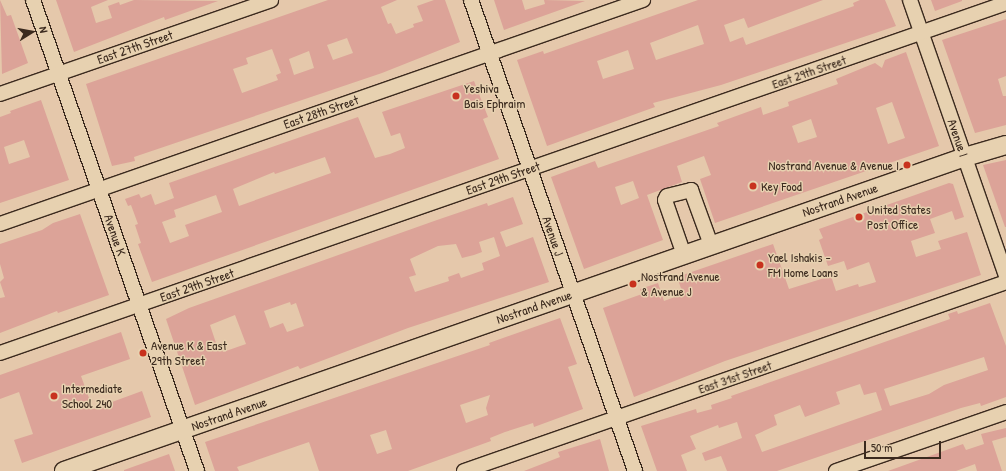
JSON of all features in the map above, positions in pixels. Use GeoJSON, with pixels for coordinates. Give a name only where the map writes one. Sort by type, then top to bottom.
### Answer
{"type":"FeatureCollection","features":[{"type":"Feature","properties":{"kind":"main road","name":"Nostrand Avenue"},"geometry":{"type":"LineString","coordinates":[[64,471],[965,157],[1006,145]]}},
{"type":"Feature","properties":{"kind":"street","name":"Avenue K"},"geometry":{"type":"LineString","coordinates":[[32,0],[197,471]]}},
{"type":"Feature","properties":{"kind":"street","name":"East 27th Street"},"geometry":{"type":"LineString","coordinates":[[0,94],[271,0]]}},
{"type":"Feature","properties":{"kind":"street","name":"Avenue J"},"geometry":{"type":"LineString","coordinates":[[471,0],[635,471]]}},
{"type":"Feature","properties":{"kind":"street","name":"East 28th Street"},"geometry":{"type":"LineString","coordinates":[[0,224],[642,0]]}},
{"type":"Feature","properties":{"kind":"street","name":"Avenue I"},"geometry":{"type":"LineString","coordinates":[[910,0],[1006,276]]}},
{"type":"Feature","properties":{"kind":"street","name":"East 29th Street"},"geometry":{"type":"LineString","coordinates":[[0,353],[1006,3]]}},
{"type":"Feature","properties":{"kind":"street"},"geometry":{"type":"LineString","coordinates":[[684,255],[665,200],[667,196],[692,190],[711,245]]}},
{"type":"Feature","properties":{"kind":"street","name":"East 31st Street"},"geometry":{"type":"LineString","coordinates":[[464,471],[1006,282]]}},
{"type":"Feature","properties":{"kind":"street"},"geometry":{"type":"LineString","coordinates":[[836,471],[1006,412]]}},
{"type":"Feature","properties":{"kind":"building"},"geometry":{"type":"Polygon","coordinates":[[[0,0],[7,16],[11,15],[28,63],[2,74],[0,0]]]}},
{"type":"Feature","properties":{"kind":"building"},"geometry":{"type":"Polygon","coordinates":[[[56,0],[108,0],[91,7],[96,23],[112,18],[108,6],[119,2],[120,5],[134,0],[218,1],[165,20],[164,17],[74,52],[56,0]]]}},
{"type":"Feature","properties":{"kind":"building"},"geometry":{"type":"Polygon","coordinates":[[[328,0],[397,0],[381,7],[388,24],[391,23],[396,34],[414,27],[413,24],[423,21],[417,6],[434,0],[445,0],[460,42],[382,73],[134,157],[135,161],[112,166],[86,84],[328,0]],[[347,38],[327,45],[333,60],[353,53],[347,38]],[[272,49],[246,58],[248,64],[233,69],[242,93],[278,80],[276,75],[281,73],[272,49]],[[309,51],[289,59],[294,75],[314,68],[309,51]]]}},
{"type":"Feature","properties":{"kind":"building"},"geometry":{"type":"Polygon","coordinates":[[[494,0],[522,0],[525,10],[545,4],[544,0],[585,1],[504,30],[494,0]]]}},
{"type":"Feature","properties":{"kind":"building"},"geometry":{"type":"Polygon","coordinates":[[[698,0],[823,0],[748,28],[744,18],[724,25],[730,42],[743,37],[746,45],[854,6],[853,3],[860,0],[885,0],[896,26],[721,85],[653,103],[655,107],[547,146],[517,60],[543,51],[544,54],[698,0]],[[698,25],[650,43],[656,60],[704,44],[698,25]],[[628,50],[597,61],[603,79],[634,69],[628,50]]]}},
{"type":"Feature","properties":{"kind":"building"},"geometry":{"type":"Polygon","coordinates":[[[931,0],[962,0],[962,1],[935,11],[931,0]]]}},
{"type":"Feature","properties":{"kind":"building"},"geometry":{"type":"Polygon","coordinates":[[[1006,19],[1006,76],[998,79],[1003,96],[1006,96],[1006,125],[975,133],[942,40],[1006,19]]]}},
{"type":"Feature","properties":{"kind":"building"},"geometry":{"type":"Polygon","coordinates":[[[906,52],[939,146],[715,223],[700,179],[711,175],[704,156],[677,166],[682,182],[647,195],[663,240],[584,269],[551,177],[595,161],[598,168],[719,126],[717,123],[761,107],[763,115],[789,106],[788,102],[838,84],[836,79],[875,63],[882,68],[885,60],[906,52]],[[892,102],[876,108],[888,144],[905,138],[892,102]],[[811,119],[792,126],[798,143],[817,137],[811,119]],[[633,181],[615,187],[621,205],[639,198],[633,181]]]}},
{"type":"Feature","properties":{"kind":"building"},"geometry":{"type":"Polygon","coordinates":[[[474,81],[488,117],[483,119],[499,159],[152,282],[138,244],[141,243],[135,225],[138,224],[131,205],[128,206],[125,199],[139,194],[141,198],[151,194],[155,205],[174,198],[169,183],[358,117],[375,158],[405,148],[400,133],[391,136],[382,112],[474,81]],[[325,157],[275,174],[274,172],[233,189],[239,206],[331,173],[325,157]],[[216,195],[174,210],[176,217],[162,222],[170,243],[189,236],[185,225],[222,212],[216,195]]]}},
{"type":"Feature","properties":{"kind":"building"},"geometry":{"type":"Polygon","coordinates":[[[41,100],[69,180],[0,203],[0,117],[11,113],[10,111],[41,100]],[[24,140],[4,147],[9,164],[30,157],[24,140]]]}},
{"type":"Feature","properties":{"kind":"building"},"geometry":{"type":"Polygon","coordinates":[[[1006,160],[1006,227],[1005,227],[983,165],[1006,160]]]}},
{"type":"Feature","properties":{"kind":"building"},"geometry":{"type":"Polygon","coordinates":[[[949,183],[953,184],[964,217],[955,220],[952,211],[930,219],[935,233],[911,241],[916,257],[941,249],[938,241],[967,232],[981,275],[725,361],[634,397],[603,308],[642,294],[640,289],[658,283],[664,301],[683,294],[677,277],[773,244],[789,289],[831,276],[836,291],[858,284],[859,287],[876,282],[869,262],[847,270],[844,261],[828,266],[819,240],[823,238],[819,229],[949,183]]]}},
{"type":"Feature","properties":{"kind":"building"},"geometry":{"type":"Polygon","coordinates":[[[513,197],[523,224],[500,232],[506,247],[533,237],[549,282],[408,328],[300,369],[298,366],[195,405],[166,319],[189,308],[437,220],[487,203],[488,206],[513,197]],[[494,237],[479,242],[482,252],[474,255],[462,258],[456,244],[438,246],[410,259],[416,275],[409,277],[415,292],[449,281],[448,277],[459,273],[461,278],[484,270],[482,263],[500,256],[494,237]],[[290,302],[264,311],[270,328],[283,323],[287,332],[304,326],[296,303],[291,305],[290,302]],[[235,315],[210,325],[217,346],[220,344],[223,352],[246,344],[235,315]]]}},
{"type":"Feature","properties":{"kind":"building"},"geometry":{"type":"Polygon","coordinates":[[[80,214],[109,295],[58,313],[57,311],[0,333],[0,298],[5,297],[0,282],[4,278],[0,264],[0,244],[42,230],[53,223],[80,214]]]}},
{"type":"Feature","properties":{"kind":"building"},"geometry":{"type":"Polygon","coordinates":[[[990,303],[1006,346],[1006,397],[981,406],[980,403],[961,408],[777,471],[727,471],[721,456],[705,461],[702,453],[742,438],[737,422],[719,428],[718,425],[690,436],[696,449],[681,455],[687,471],[657,471],[641,426],[696,409],[697,413],[712,409],[711,405],[732,398],[731,396],[950,319],[948,314],[957,311],[958,314],[990,303]],[[984,357],[884,389],[890,406],[929,394],[944,385],[988,370],[984,357]],[[860,384],[836,392],[840,404],[805,417],[800,405],[774,415],[777,425],[755,435],[762,452],[882,410],[876,392],[864,395],[860,384]]]}},
{"type":"Feature","properties":{"kind":"building"},"geometry":{"type":"Polygon","coordinates":[[[560,318],[577,364],[568,367],[583,409],[534,427],[533,423],[505,432],[490,438],[491,441],[408,471],[319,471],[309,442],[237,467],[239,471],[215,471],[205,442],[490,345],[489,343],[560,318]],[[490,395],[460,405],[466,423],[488,415],[486,408],[490,395]],[[386,430],[370,435],[377,454],[392,449],[386,430]]]}},
{"type":"Feature","properties":{"kind":"building","name":"Intermediate School 240"},"geometry":{"type":"Polygon","coordinates":[[[121,332],[130,359],[81,376],[93,409],[142,391],[151,417],[22,463],[14,440],[33,434],[19,392],[0,399],[0,375],[121,332]]]}},
{"type":"Feature","properties":{"kind":"building"},"geometry":{"type":"Polygon","coordinates":[[[1006,428],[1006,437],[992,441],[1002,471],[977,471],[975,464],[956,471],[888,471],[963,444],[966,450],[984,444],[981,434],[1006,428]]]}},
{"type":"Feature","properties":{"kind":"building"},"geometry":{"type":"Polygon","coordinates":[[[600,439],[609,471],[524,471],[560,457],[558,452],[600,439]]]}},
{"type":"Feature","properties":{"kind":"building"},"geometry":{"type":"Polygon","coordinates":[[[169,454],[175,471],[124,471],[124,470],[169,454]]]}},
{"type":"Feature","properties":{"kind":"place","name":"Yeshiva Bais Ephraim"},"geometry":{"type":"Point","coordinates":[456,96]}},
{"type":"Feature","properties":{"kind":"place","name":"Nostrand Avenue & Avenue I"},"geometry":{"type":"Point","coordinates":[907,165]}},
{"type":"Feature","properties":{"kind":"place","name":"Key Food"},"geometry":{"type":"Point","coordinates":[753,186]}},
{"type":"Feature","properties":{"kind":"place","name":"United States Post Office"},"geometry":{"type":"Point","coordinates":[859,217]}},
{"type":"Feature","properties":{"kind":"place","name":"Yael Ishakis - FM Home Loans"},"geometry":{"type":"Point","coordinates":[760,265]}},
{"type":"Feature","properties":{"kind":"place","name":"Nostrand Avenue & Avenue J"},"geometry":{"type":"Point","coordinates":[633,284]}},
{"type":"Feature","properties":{"kind":"place","name":"Avenue K & East 29th Street"},"geometry":{"type":"Point","coordinates":[143,353]}},
{"type":"Feature","properties":{"kind":"place","name":"Intermediate School 240"},"geometry":{"type":"Point","coordinates":[54,396]}}]}
